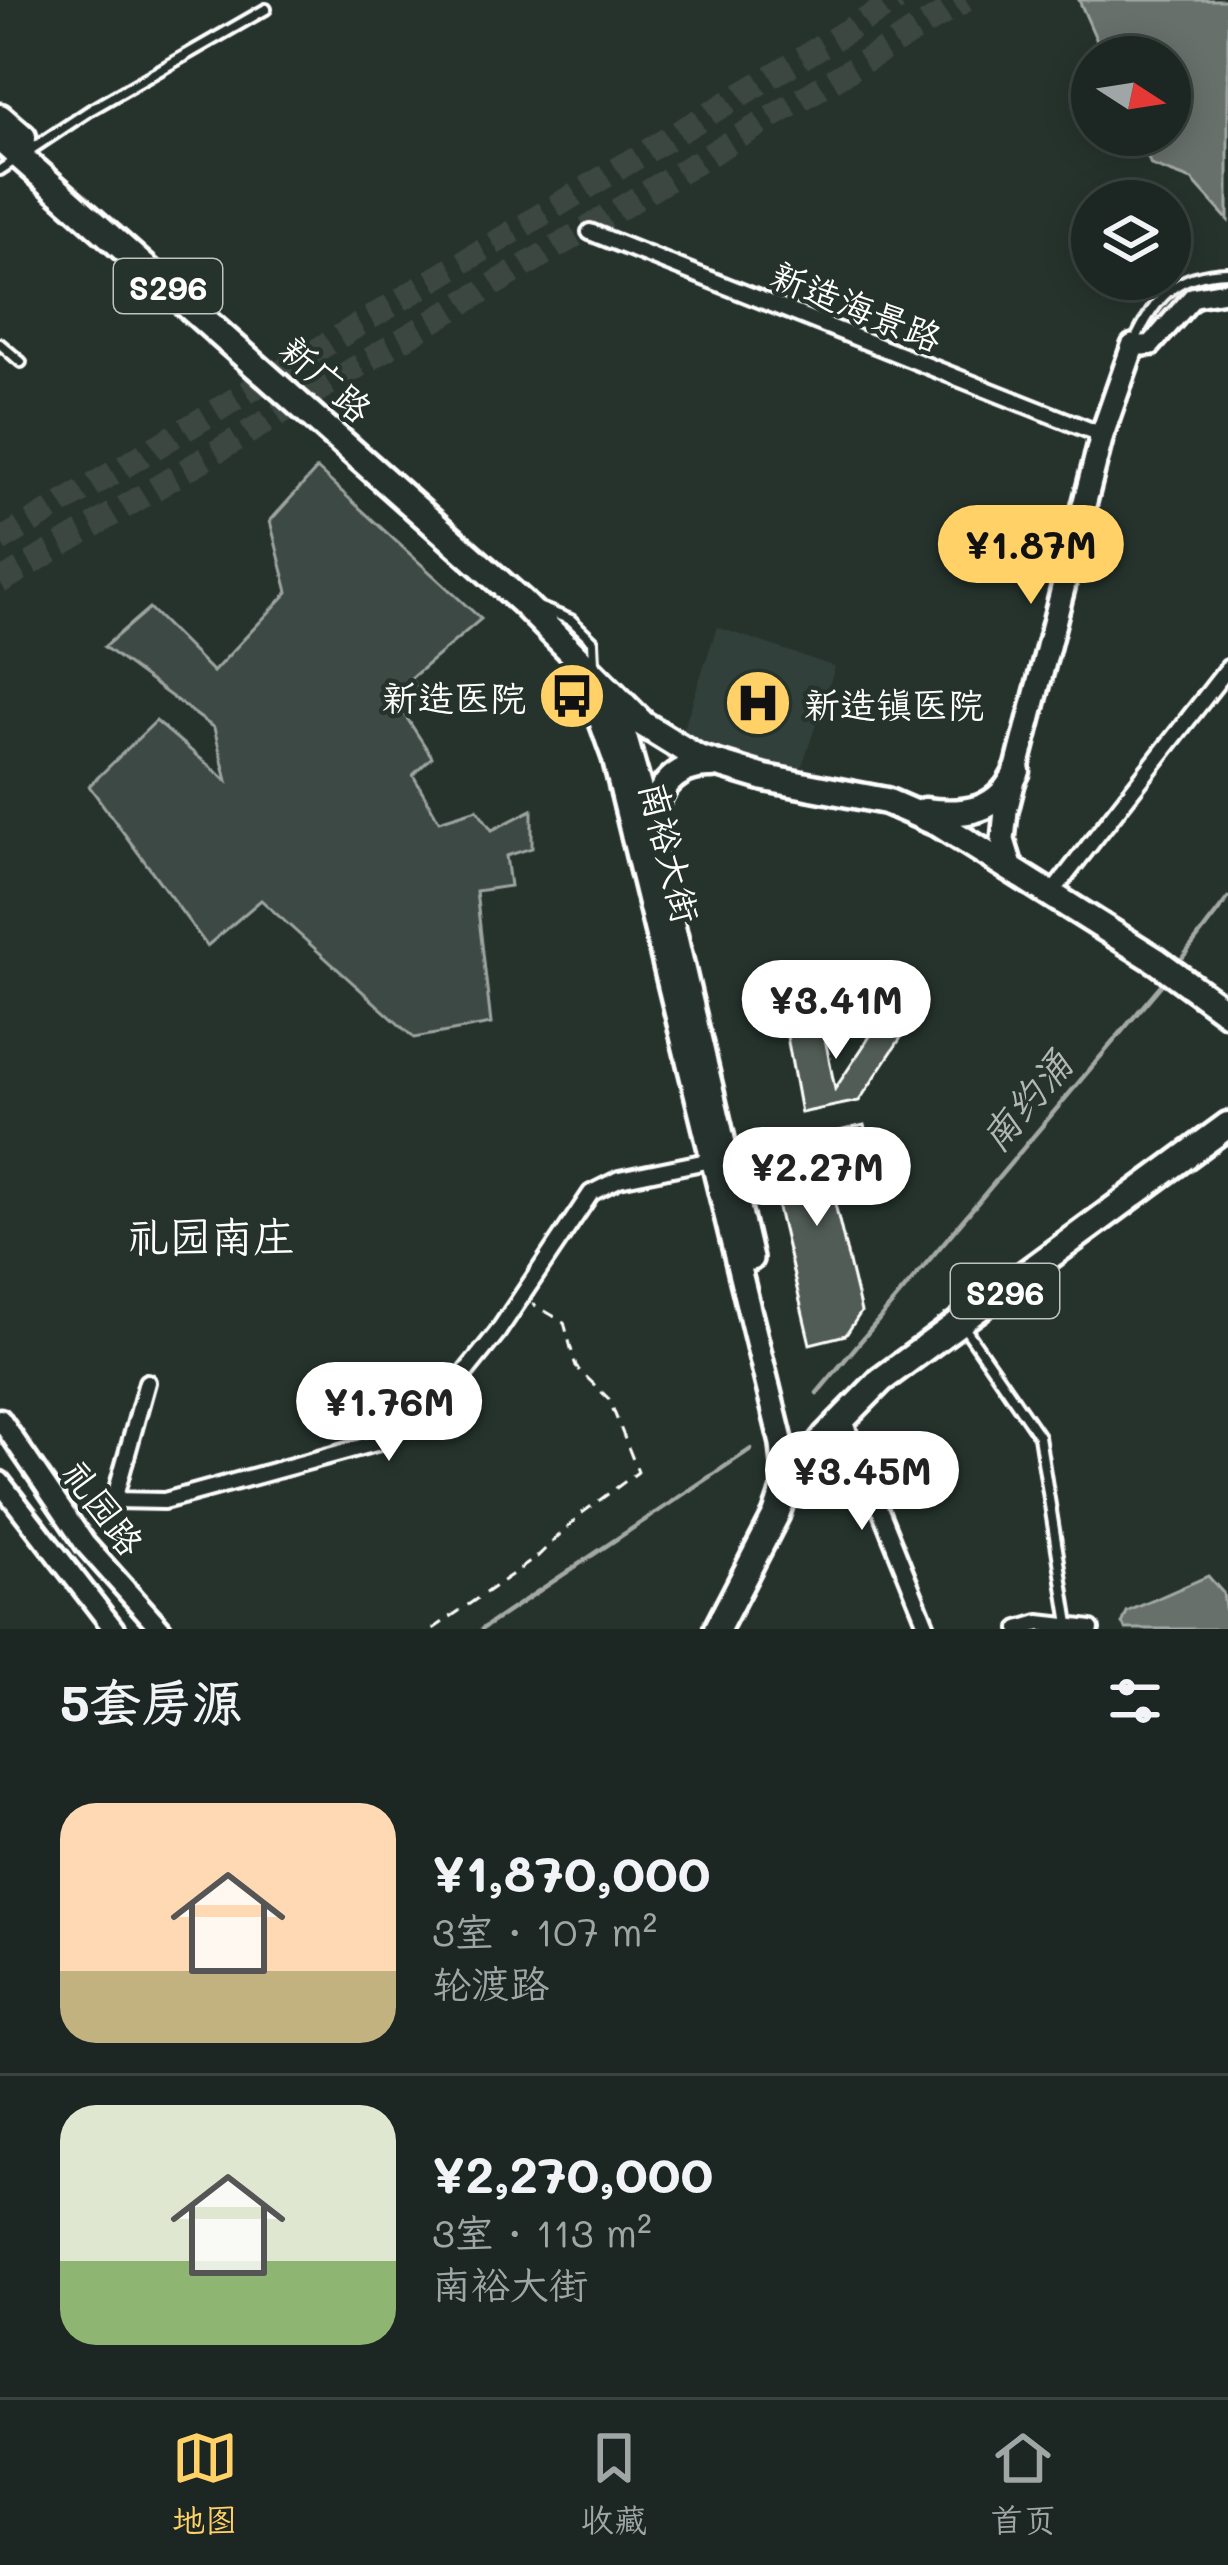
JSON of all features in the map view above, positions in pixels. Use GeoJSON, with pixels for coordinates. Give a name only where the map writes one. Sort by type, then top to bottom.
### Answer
{"type":"FeatureCollection","features":[{"type":"Feature","properties":{"kind":"main road","name":"S296"},"geometry":{"type":"LineString","coordinates":[[0,117],[23,137],[11,164]]}},
{"type":"Feature","properties":{"kind":"main road","name":"S296"},"geometry":{"type":"LineString","coordinates":[[0,139],[11,164]]}},
{"type":"Feature","properties":{"kind":"main road","name":"新广路"},"geometry":{"type":"LineString","coordinates":[[11,164],[522,602],[643,724],[679,748],[720,765],[905,808],[1011,866],[1228,1012]]}},
{"type":"Feature","properties":{"kind":"main road"},"geometry":{"type":"LineString","coordinates":[[1011,866],[1003,832],[1102,435],[1133,346]]}},
{"type":"Feature","properties":{"kind":"main road","name":"南裕大街"},"geometry":{"type":"LineString","coordinates":[[587,667],[617,713],[650,829],[791,1478]]}},
{"type":"Feature","properties":{"kind":"main road","name":"南裕大街"},"geometry":{"type":"LineString","coordinates":[[587,667],[614,758],[791,1478]]}},
{"type":"Feature","properties":{"kind":"main road"},"geometry":{"type":"LineString","coordinates":[[650,829],[658,795],[676,774],[698,765],[720,765]]}},
{"type":"Feature","properties":{"kind":"main road"},"geometry":{"type":"LineString","coordinates":[[905,808],[976,811],[1003,796],[1018,771]]}},
{"type":"Feature","properties":{"kind":"main road","name":"S296"},"geometry":{"type":"LineString","coordinates":[[717,1629],[791,1478],[881,1380],[1228,1125]]}},
{"type":"Feature","properties":{"kind":"main road","name":"S296"},"geometry":{"type":"LineString","coordinates":[[735,1629],[775,1549],[791,1478]]}},
{"type":"Feature","properties":{"kind":"street","name":"新造海景路"},"geometry":{"type":"LineString","coordinates":[[590,232],[1102,435]]}},
{"type":"Feature","properties":{"kind":"street"},"geometry":{"type":"LineString","coordinates":[[1133,346],[1151,345],[1192,297],[1228,291]]}},
{"type":"Feature","properties":{"kind":"street"},"geometry":{"type":"LineString","coordinates":[[1052,893],[1228,668]]}},
{"type":"Feature","properties":{"kind":"street"},"geometry":{"type":"LineString","coordinates":[[147,1382],[114,1500],[164,1501],[376,1442],[440,1406],[591,1193],[619,1178],[712,1160]]}},
{"type":"Feature","properties":{"kind":"street"},"geometry":{"type":"LineString","coordinates":[[843,1418],[928,1629]]}},
{"type":"Feature","properties":{"kind":"street","name":"礼园路"},"geometry":{"type":"LineString","coordinates":[[0,1419],[86,1544],[161,1629]]}},
{"type":"Feature","properties":{"kind":"street","name":"礼园路"},"geometry":{"type":"LineString","coordinates":[[0,1482],[114,1629]]}},
{"type":"Feature","properties":{"kind":"street"},"geometry":{"type":"LineString","coordinates":[[1018,1629],[1040,1623],[1090,1629]]}},
{"type":"Feature","properties":{"kind":"lane"},"geometry":{"type":"LineString","coordinates":[[11,164],[92,109],[266,9]]}},
{"type":"Feature","properties":{"kind":"lane"},"geometry":{"type":"LineString","coordinates":[[1133,346],[1164,292],[1180,280],[1223,272],[1228,262]]}},
{"type":"Feature","properties":{"kind":"lane"},"geometry":{"type":"LineString","coordinates":[[0,344],[21,362]]}},
{"type":"Feature","properties":{"kind":"lane"},"geometry":{"type":"LineString","coordinates":[[961,1322],[1039,1436],[1069,1624]]}},
{"type":"Feature","properties":{"kind":"path"},"geometry":{"type":"LineString","coordinates":[[433,1629],[536,1558],[582,1513],[638,1472],[609,1399],[576,1367],[564,1322],[520,1298]]}},
{"type":"Feature","properties":{"kind":"shaded area"},"geometry":{"type":"Polygon","coordinates":[[[1079,0],[1228,0],[1228,220],[1192,180],[1151,165],[1147,156],[1191,156],[1191,36],[1095,36],[1079,0]]]}},
{"type":"Feature","properties":{"kind":"shaded area"},"geometry":{"type":"Polygon","coordinates":[[[317,469],[481,619],[410,679],[421,692],[403,712],[432,757],[413,775],[439,821],[477,809],[492,830],[532,810],[532,848],[506,856],[510,886],[476,891],[491,1024],[414,1038],[261,900],[207,946],[89,786],[156,721],[227,781],[214,728],[104,647],[149,608],[213,672],[288,592],[270,521],[317,469]]]}},
{"type":"Feature","properties":{"kind":"shaded area","name":"新造镇医院"},"geometry":{"type":"Polygon","coordinates":[[[717,627],[835,667],[798,778],[680,739],[717,627]]]}},
{"type":"Feature","properties":{"kind":"shaded area"},"geometry":{"type":"Polygon","coordinates":[[[1208,1576],[1223,1593],[1228,1629],[1126,1629],[1122,1624],[1127,1612],[1208,1576]]]}},
{"type":"Feature","properties":{"kind":"building"},"geometry":{"type":"Polygon","coordinates":[[[886,1012],[908,1027],[859,1101],[801,1113],[784,1020],[820,1013],[835,1089],[886,1012]]]}},
{"type":"Feature","properties":{"kind":"building"},"geometry":{"type":"Polygon","coordinates":[[[864,1125],[870,1151],[825,1162],[861,1312],[846,1335],[810,1344],[764,1149],[864,1125]]]}},
{"type":"Feature","properties":{"kind":"waterway","name":"南约涌"},"geometry":{"type":"LineString","coordinates":[[1176,966],[1228,898]]}},
{"type":"Feature","properties":{"kind":"waterway","name":"南约涌"},"geometry":{"type":"LineString","coordinates":[[817,1393],[1166,979]]}},
{"type":"Feature","properties":{"kind":"waterway","name":"南约涌"},"geometry":{"type":"LineString","coordinates":[[482,1629],[751,1449]]}},
{"type":"Feature","properties":{"kind":"tunnel"},"geometry":{"type":"LineString","coordinates":[[0,541],[898,0]]}},
{"type":"Feature","properties":{"kind":"tunnel"},"geometry":{"type":"LineString","coordinates":[[0,582],[966,0]]}},
{"type":"Feature","properties":{"kind":"place","name":"新造医院"},"geometry":{"type":"Point","coordinates":[572,696]}},
{"type":"Feature","properties":{"kind":"place","name":"新造镇医院"},"geometry":{"type":"Point","coordinates":[758,703]}},
{"type":"Feature","properties":{"kind":"district","name":"礼园南庄"},"geometry":{"type":"Point","coordinates":[211,1235]}}]}
